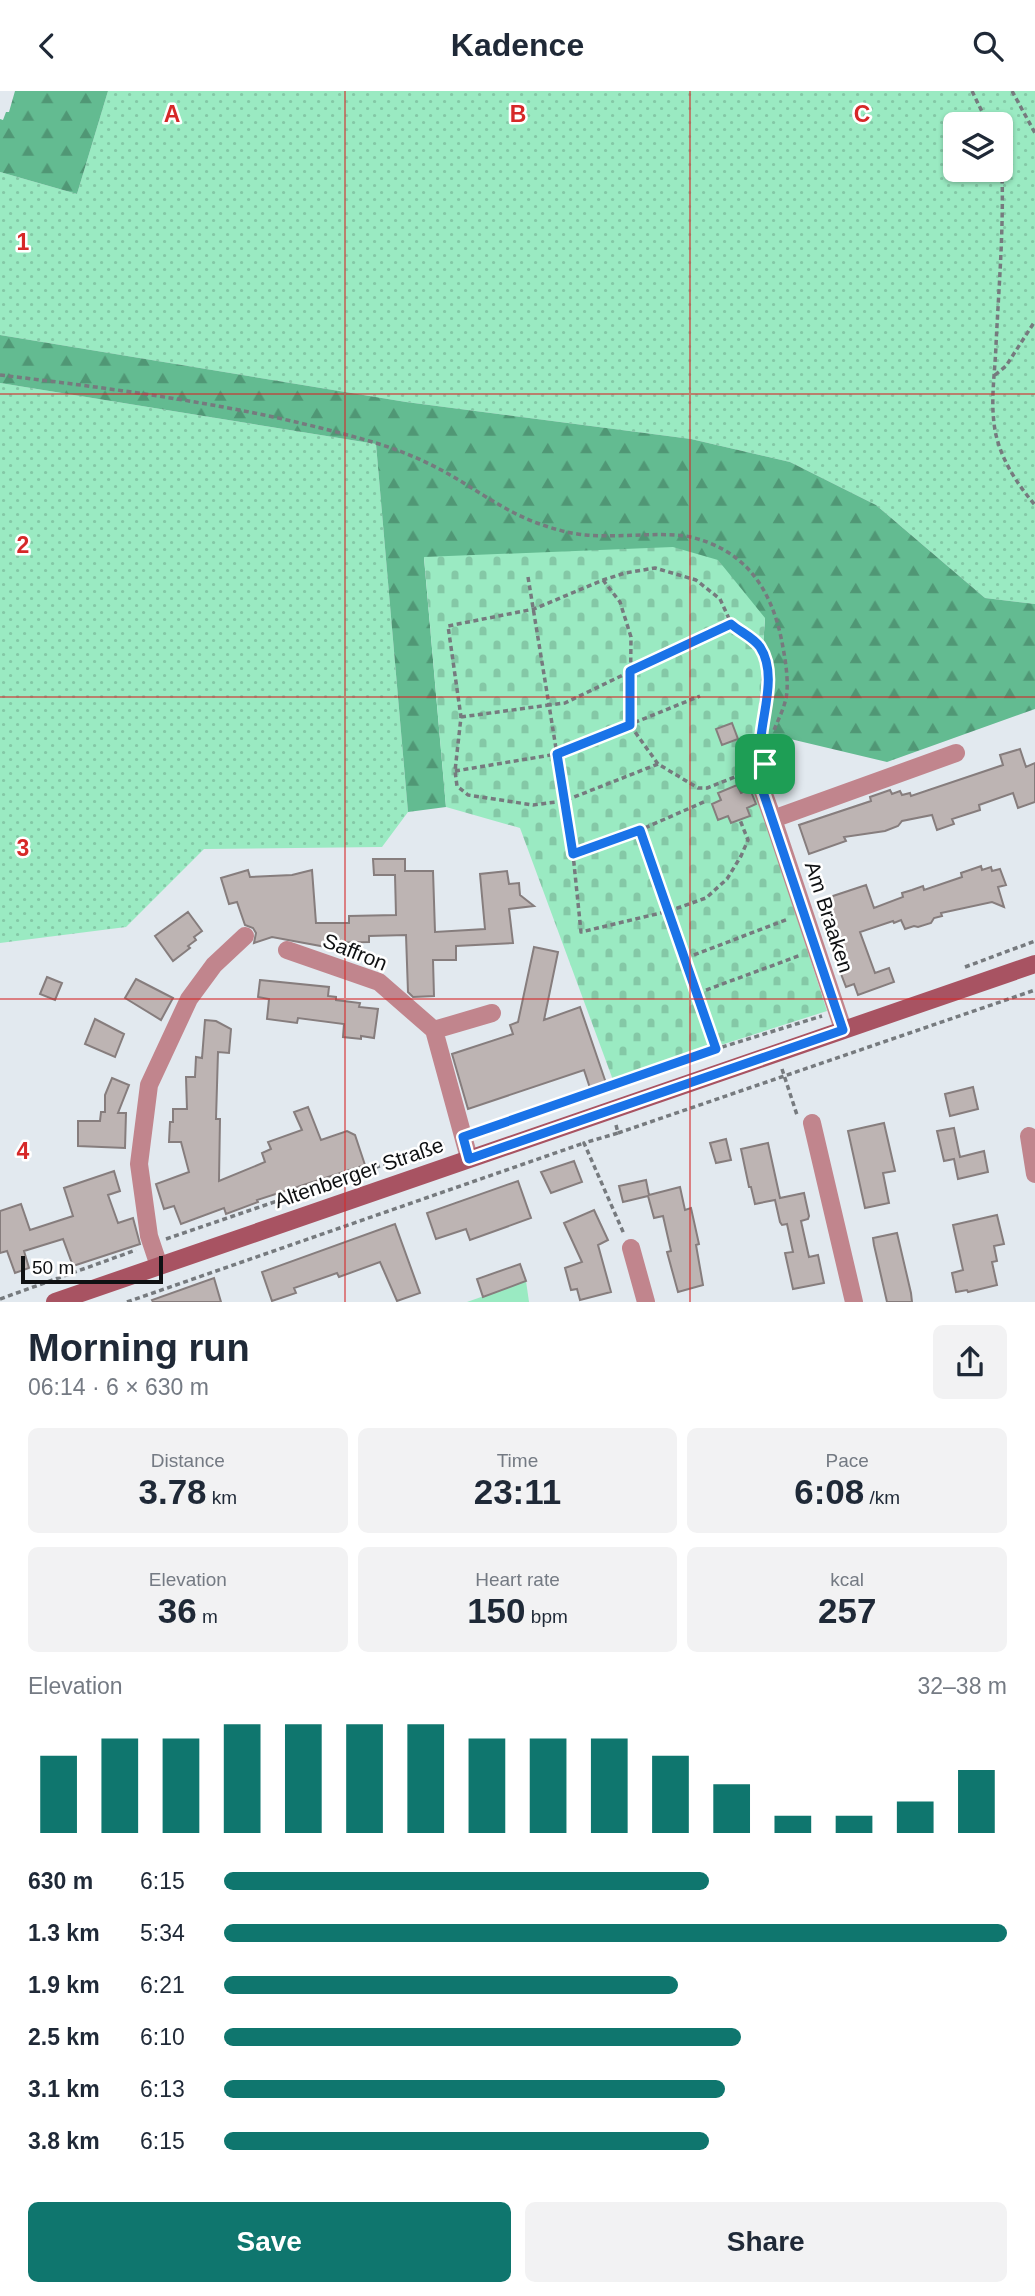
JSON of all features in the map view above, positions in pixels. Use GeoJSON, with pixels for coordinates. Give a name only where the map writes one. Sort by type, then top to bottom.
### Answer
{"type":"FeatureCollection","features":[{"type":"Feature","properties":{"kind":"main road","name":"Altenberger Straße"},"geometry":{"type":"LineString","coordinates":[[60,1301],[723,1071],[840,1021],[1035,964]]}},
{"type":"Feature","properties":{"kind":"street"},"geometry":{"type":"LineString","coordinates":[[773,819],[956,753]]}},
{"type":"Feature","properties":{"kind":"street","name":"Am Braaken"},"geometry":{"type":"LineString","coordinates":[[766,756],[761,786],[840,1021]]}},
{"type":"Feature","properties":{"kind":"street"},"geometry":{"type":"LineString","coordinates":[[159,1266],[151,1244],[139,1164],[149,1085],[189,999],[214,965],[245,936]]}},
{"type":"Feature","properties":{"kind":"street","name":"Saffron"},"geometry":{"type":"LineString","coordinates":[[287,950],[379,982],[434,1030]]}},
{"type":"Feature","properties":{"kind":"street"},"geometry":{"type":"LineString","coordinates":[[469,1159],[434,1030],[492,1013]]}},
{"type":"Feature","properties":{"kind":"street"},"geometry":{"type":"LineString","coordinates":[[805,1122],[854,1302]]}},
{"type":"Feature","properties":{"kind":"street"},"geometry":{"type":"LineString","coordinates":[[1029,1136],[1035,1174]]}},
{"type":"Feature","properties":{"kind":"street"},"geometry":{"type":"LineString","coordinates":[[631,1248],[646,1302]]}},
{"type":"Feature","properties":{"kind":"path"},"geometry":{"type":"LineString","coordinates":[[972,91],[982,112]]}},
{"type":"Feature","properties":{"kind":"path"},"geometry":{"type":"LineString","coordinates":[[1012,91],[1035,132]]}},
{"type":"Feature","properties":{"kind":"path"},"geometry":{"type":"LineString","coordinates":[[1002,182],[995,375],[991,399],[996,433],[1006,463],[1035,505]]}},
{"type":"Feature","properties":{"kind":"path"},"geometry":{"type":"LineString","coordinates":[[995,375],[1006,366],[1035,321]]}},
{"type":"Feature","properties":{"kind":"path"},"geometry":{"type":"LineString","coordinates":[[0,375],[183,400],[376,442],[418,459],[454,477],[500,506],[538,523],[583,535],[687,536],[721,548],[745,565],[762,586],[770,601],[779,632],[787,690],[766,756],[707,788],[698,787],[658,764],[630,725],[631,637],[620,602],[603,580]]}},
{"type":"Feature","properties":{"kind":"path"},"geometry":{"type":"LineString","coordinates":[[658,764],[564,801],[533,805],[468,795],[457,786],[455,771],[461,717],[448,626],[534,609],[625,573],[655,568],[696,580],[720,599],[731,624],[752,638],[762,649],[768,675],[768,698],[761,747],[766,756]]}},
{"type":"Feature","properties":{"kind":"path"},"geometry":{"type":"LineString","coordinates":[[528,577],[573,854],[581,932],[669,911],[706,898],[727,879],[748,840],[740,820]]}},
{"type":"Feature","properties":{"kind":"path"},"geometry":{"type":"LineString","coordinates":[[461,717],[565,703],[731,624]]}},
{"type":"Feature","properties":{"kind":"path"},"geometry":{"type":"LineString","coordinates":[[455,771],[557,754],[700,696]]}},
{"type":"Feature","properties":{"kind":"path"},"geometry":{"type":"LineString","coordinates":[[573,854],[640,830],[706,801]]}},
{"type":"Feature","properties":{"kind":"path"},"geometry":{"type":"LineString","coordinates":[[640,830],[723,1071]]}},
{"type":"Feature","properties":{"kind":"path"},"geometry":{"type":"LineString","coordinates":[[686,958],[788,919]]}},
{"type":"Feature","properties":{"kind":"path"},"geometry":{"type":"LineString","coordinates":[[698,993],[802,954]]}},
{"type":"Feature","properties":{"kind":"path"},"geometry":{"type":"LineString","coordinates":[[127,1302],[1035,990]]}},
{"type":"Feature","properties":{"kind":"path"},"geometry":{"type":"LineString","coordinates":[[0,1300],[151,1244],[716,1049],[807,1020],[840,1021]]}},
{"type":"Feature","properties":{"kind":"path"},"geometry":{"type":"LineString","coordinates":[[784,1076],[805,1122]]}},
{"type":"Feature","properties":{"kind":"path"},"geometry":{"type":"LineString","coordinates":[[610,1109],[618,1133]]}},
{"type":"Feature","properties":{"kind":"path"},"geometry":{"type":"LineString","coordinates":[[584,1143],[631,1248]]}},
{"type":"Feature","properties":{"kind":"path"},"geometry":{"type":"LineString","coordinates":[[148,1294],[150,1302]]}},
{"type":"Feature","properties":{"kind":"green space"},"geometry":{"type":"Polygon","coordinates":[[[15,91],[108,91],[77,194],[0,172],[0,119],[3,120],[6,112],[9,112],[15,91]]]}},
{"type":"Feature","properties":{"kind":"green space"},"geometry":{"type":"Polygon","coordinates":[[[108,91],[1035,91],[1035,604],[985,598],[876,505],[790,462],[691,439],[406,402],[0,335],[0,172],[77,194],[108,91]]]}},
{"type":"Feature","properties":{"kind":"green space"},"geometry":{"type":"Polygon","coordinates":[[[0,335],[406,402],[691,439],[790,462],[876,505],[985,598],[1035,604],[1035,709],[887,762],[757,731],[765,618],[424,558],[446,807],[408,812],[376,444],[0,383],[0,335]]]}},
{"type":"Feature","properties":{"kind":"green space"},"geometry":{"type":"Polygon","coordinates":[[[0,383],[376,444],[408,812],[382,847],[204,849],[126,927],[0,943],[0,383]]]}},
{"type":"Feature","properties":{"kind":"green space"},"geometry":{"type":"Polygon","coordinates":[[[673,547],[718,560],[765,618],[751,775],[827,1011],[721,1045],[718,1041],[711,1043],[710,1049],[613,1080],[520,828],[446,807],[424,557],[673,547]]]}},
{"type":"Feature","properties":{"kind":"green space"},"geometry":{"type":"Polygon","coordinates":[[[526,1281],[529,1302],[467,1302],[526,1281]]]}},
{"type":"Feature","properties":{"kind":"building"},"geometry":{"type":"Polygon","coordinates":[[[732,723],[738,739],[722,745],[716,729],[732,723]]]}},
{"type":"Feature","properties":{"kind":"building"},"geometry":{"type":"Polygon","coordinates":[[[1020,749],[1026,767],[1035,763],[1035,802],[1018,808],[1013,793],[979,805],[980,810],[952,819],[954,824],[937,830],[932,815],[902,821],[898,826],[885,831],[844,837],[846,841],[809,854],[799,825],[871,801],[870,797],[890,790],[892,794],[900,791],[902,795],[910,793],[911,796],[1003,765],[1000,755],[1020,749]]]}},
{"type":"Feature","properties":{"kind":"building"},"geometry":{"type":"Polygon","coordinates":[[[737,785],[741,793],[750,789],[756,804],[747,808],[750,816],[731,823],[728,816],[718,820],[712,804],[721,800],[718,793],[737,785]]]}},
{"type":"Feature","properties":{"kind":"building"},"geometry":{"type":"Polygon","coordinates":[[[373,859],[405,859],[405,871],[433,871],[435,932],[485,929],[480,874],[507,871],[509,884],[519,883],[520,895],[534,906],[509,909],[513,943],[456,946],[456,960],[433,960],[434,996],[413,997],[408,992],[406,935],[369,936],[369,942],[326,943],[326,947],[272,937],[254,943],[256,933],[253,928],[245,925],[237,902],[229,904],[221,878],[248,870],[250,877],[292,875],[312,870],[316,923],[349,923],[349,916],[396,915],[395,875],[374,875],[373,859]]]}},
{"type":"Feature","properties":{"kind":"building"},"geometry":{"type":"Polygon","coordinates":[[[981,866],[982,870],[991,867],[992,871],[1000,869],[1006,885],[998,887],[1004,907],[992,902],[941,913],[942,916],[934,918],[931,923],[918,927],[905,929],[901,920],[860,932],[875,973],[889,968],[894,982],[858,995],[854,984],[846,987],[838,966],[843,964],[835,937],[830,939],[822,917],[832,914],[827,898],[866,885],[874,908],[903,897],[902,893],[923,886],[924,890],[962,877],[961,873],[981,866]]]}},
{"type":"Feature","properties":{"kind":"building"},"geometry":{"type":"Polygon","coordinates":[[[188,912],[202,931],[194,937],[196,940],[188,946],[190,948],[173,961],[155,936],[188,912]]]}},
{"type":"Feature","properties":{"kind":"building"},"geometry":{"type":"Polygon","coordinates":[[[534,947],[558,952],[544,1020],[580,1007],[606,1083],[590,1088],[584,1070],[468,1109],[452,1054],[513,1034],[510,1025],[518,1022],[534,947]]]}},
{"type":"Feature","properties":{"kind":"building"},"geometry":{"type":"Polygon","coordinates":[[[47,977],[62,983],[55,1000],[40,994],[47,977]]]}},
{"type":"Feature","properties":{"kind":"building"},"geometry":{"type":"Polygon","coordinates":[[[136,979],[173,998],[161,1020],[125,998],[136,979]]]}},
{"type":"Feature","properties":{"kind":"building"},"geometry":{"type":"Polygon","coordinates":[[[260,980],[329,987],[328,996],[336,997],[336,1000],[378,1009],[374,1038],[343,1037],[344,1024],[298,1018],[297,1023],[267,1019],[269,999],[258,997],[260,980]]]}},
{"type":"Feature","properties":{"kind":"building"},"geometry":{"type":"Polygon","coordinates":[[[95,1019],[124,1034],[115,1057],[85,1044],[95,1019]]]}},
{"type":"Feature","properties":{"kind":"building"},"geometry":{"type":"Polygon","coordinates":[[[205,1020],[216,1021],[231,1029],[229,1053],[218,1052],[216,1119],[220,1119],[219,1181],[265,1162],[262,1153],[271,1149],[268,1142],[302,1130],[294,1112],[308,1107],[321,1140],[347,1131],[355,1135],[365,1165],[257,1200],[258,1202],[226,1214],[224,1208],[181,1224],[174,1206],[164,1209],[156,1184],[189,1172],[181,1142],[169,1142],[170,1122],[173,1122],[173,1109],[187,1109],[186,1077],[195,1077],[196,1057],[202,1058],[205,1020]]]}},
{"type":"Feature","properties":{"kind":"building"},"geometry":{"type":"Polygon","coordinates":[[[112,1078],[129,1085],[118,1113],[126,1113],[125,1148],[78,1146],[78,1121],[100,1121],[101,1112],[105,1112],[105,1095],[112,1078]]]}},
{"type":"Feature","properties":{"kind":"building"},"geometry":{"type":"Polygon","coordinates":[[[973,1087],[978,1109],[950,1116],[945,1094],[973,1087]]]}},
{"type":"Feature","properties":{"kind":"building"},"geometry":{"type":"Polygon","coordinates":[[[884,1123],[895,1171],[883,1173],[889,1203],[865,1208],[848,1131],[884,1123]]]}},
{"type":"Feature","properties":{"kind":"building"},"geometry":{"type":"Polygon","coordinates":[[[954,1128],[960,1157],[984,1151],[988,1172],[958,1179],[954,1159],[944,1161],[937,1131],[954,1128]]]}},
{"type":"Feature","properties":{"kind":"building"},"geometry":{"type":"Polygon","coordinates":[[[726,1139],[731,1160],[716,1163],[710,1143],[726,1139]]]}},
{"type":"Feature","properties":{"kind":"building"},"geometry":{"type":"Polygon","coordinates":[[[768,1143],[780,1198],[804,1193],[809,1216],[801,1221],[809,1257],[818,1255],[824,1283],[793,1289],[785,1253],[793,1252],[787,1224],[782,1225],[780,1222],[775,1200],[755,1204],[741,1149],[768,1143]]]}},
{"type":"Feature","properties":{"kind":"building"},"geometry":{"type":"Polygon","coordinates":[[[574,1161],[582,1182],[551,1193],[541,1172],[574,1161]]]}},
{"type":"Feature","properties":{"kind":"building"},"geometry":{"type":"Polygon","coordinates":[[[114,1171],[120,1191],[108,1195],[118,1223],[133,1218],[140,1244],[73,1266],[63,1239],[24,1251],[29,1268],[15,1273],[7,1251],[0,1253],[0,1211],[21,1204],[30,1230],[73,1216],[64,1188],[114,1171]]]}},
{"type":"Feature","properties":{"kind":"building"},"geometry":{"type":"Polygon","coordinates":[[[646,1180],[649,1195],[680,1187],[685,1210],[691,1208],[699,1244],[696,1245],[703,1285],[678,1292],[667,1252],[671,1251],[663,1216],[654,1218],[648,1196],[623,1202],[619,1186],[646,1180]]]}},
{"type":"Feature","properties":{"kind":"building"},"geometry":{"type":"Polygon","coordinates":[[[518,1181],[531,1218],[470,1240],[466,1229],[436,1239],[427,1213],[518,1181]]]}},
{"type":"Feature","properties":{"kind":"building"},"geometry":{"type":"Polygon","coordinates":[[[594,1210],[608,1240],[598,1245],[611,1292],[580,1300],[577,1289],[571,1290],[565,1268],[582,1262],[564,1223],[594,1210]]]}},
{"type":"Feature","properties":{"kind":"building"},"geometry":{"type":"Polygon","coordinates":[[[997,1215],[1004,1244],[994,1246],[997,1261],[992,1262],[997,1285],[956,1292],[952,1273],[963,1270],[953,1225],[997,1215]]]}},
{"type":"Feature","properties":{"kind":"building"},"geometry":{"type":"Polygon","coordinates":[[[395,1224],[420,1293],[397,1301],[380,1262],[339,1277],[337,1273],[294,1288],[296,1293],[272,1301],[262,1272],[395,1224]]]}},
{"type":"Feature","properties":{"kind":"building"},"geometry":{"type":"Polygon","coordinates":[[[897,1233],[912,1302],[887,1302],[874,1245],[873,1238],[897,1233]]]}},
{"type":"Feature","properties":{"kind":"building"},"geometry":{"type":"Polygon","coordinates":[[[520,1264],[526,1281],[483,1297],[477,1279],[520,1264]]]}},
{"type":"Feature","properties":{"kind":"building"},"geometry":{"type":"Polygon","coordinates":[[[214,1278],[221,1302],[152,1300],[214,1278]]]}},
{"type":"Feature","properties":{"kind":"route"},"geometry":{"type":"LineString","coordinates":[[731,624],[752,638],[762,649],[768,675],[768,698],[761,736],[765,764],[761,786],[843,1030],[469,1159],[463,1137],[716,1049],[640,830],[573,854],[557,754],[630,725],[630,671],[731,624]]}}]}
